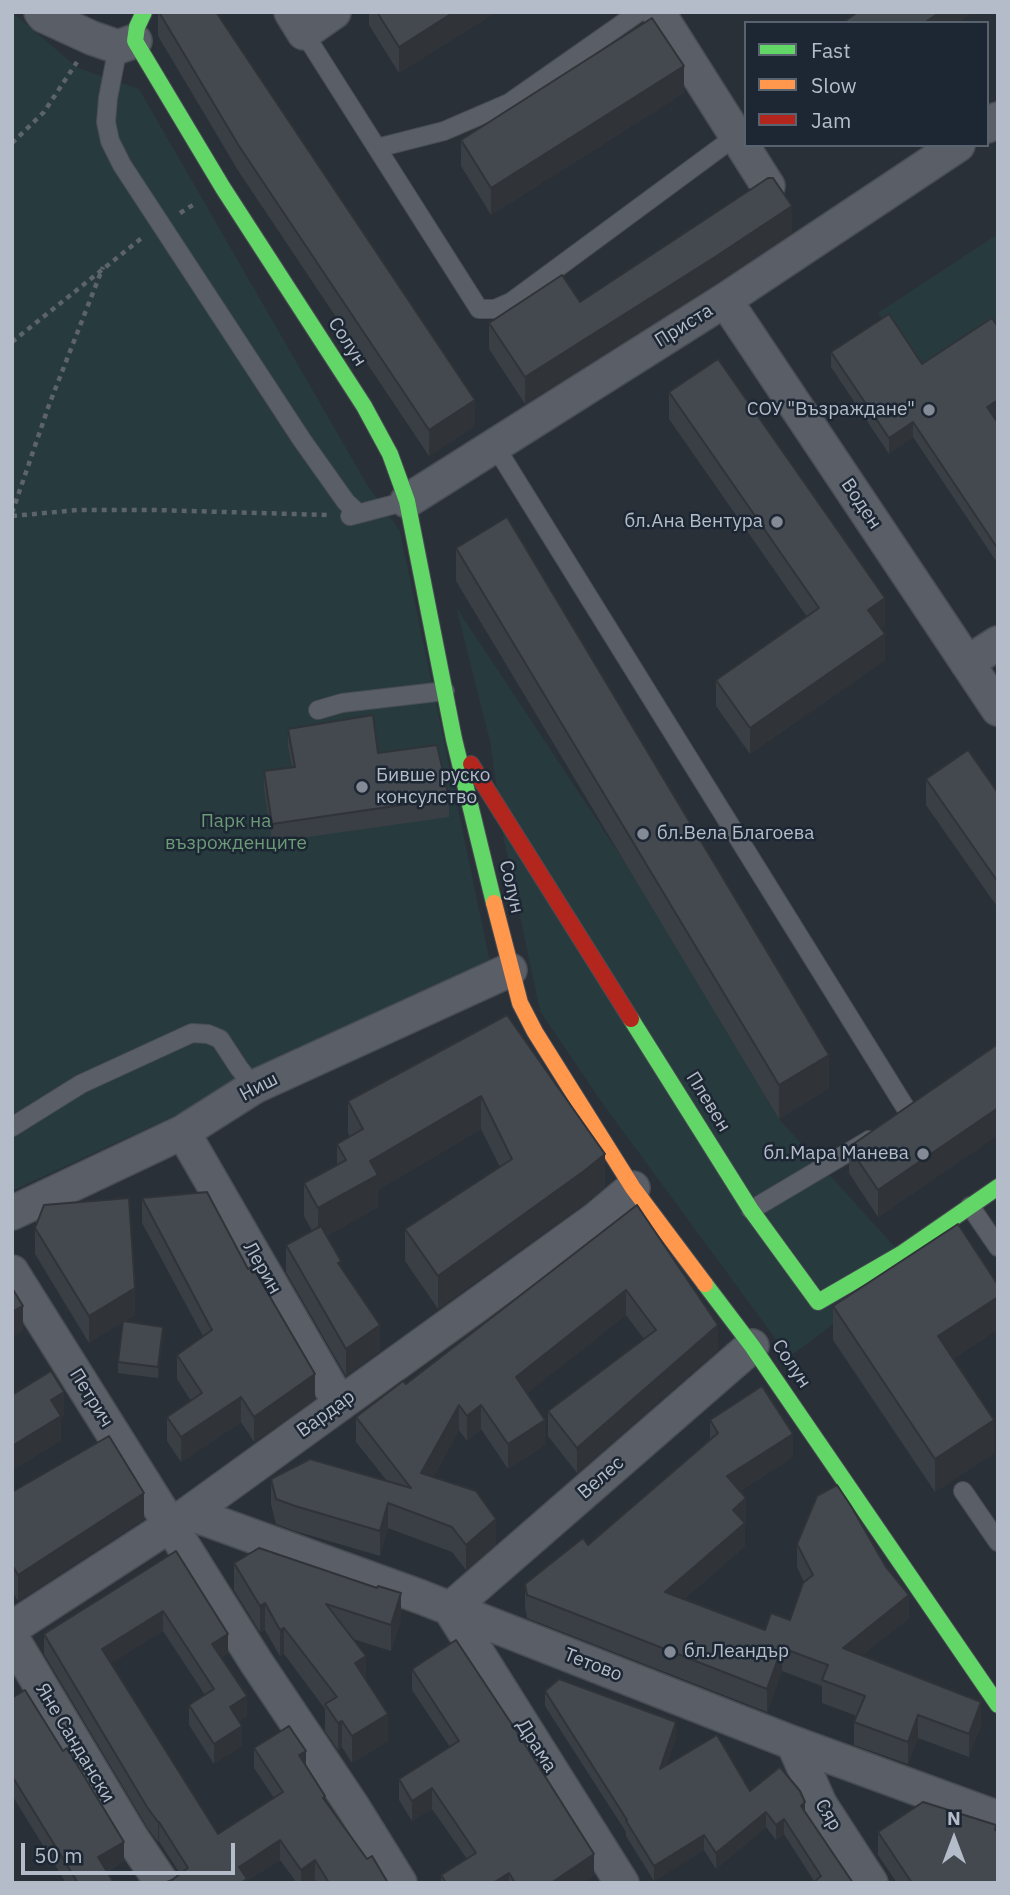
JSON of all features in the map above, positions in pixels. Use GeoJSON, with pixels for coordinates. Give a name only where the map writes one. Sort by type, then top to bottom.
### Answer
{"type":"FeatureCollection","features":[{"type":"Feature","properties":{"kind":"street"},"geometry":{"type":"LineString","coordinates":[[298,22],[334,12]]}},
{"type":"Feature","properties":{"kind":"street"},"geometry":{"type":"LineString","coordinates":[[658,12],[768,186]]}},
{"type":"Feature","properties":{"kind":"street"},"geometry":{"type":"LineString","coordinates":[[45,13],[122,35]]}},
{"type":"Feature","properties":{"kind":"street","name":"Солун"},"geometry":{"type":"LineString","coordinates":[[122,35],[364,406],[390,454],[407,501],[454,739],[510,970],[520,1003],[535,1032],[633,1188],[752,1346],[998,1705]]}},
{"type":"Feature","properties":{"kind":"street","name":"Приста"},"geometry":{"type":"LineString","coordinates":[[407,501],[725,300],[955,147]]}},
{"type":"Feature","properties":{"kind":"street","name":"Воден"},"geometry":{"type":"LineString","coordinates":[[725,300],[998,709]]}},
{"type":"Feature","properties":{"kind":"street"},"geometry":{"type":"LineString","coordinates":[[967,663],[998,643]]}},
{"type":"Feature","properties":{"kind":"street","name":"Плевен"},"geometry":{"type":"LineString","coordinates":[[454,739],[751,1210],[818,1302],[901,1254],[998,1186]]}},
{"type":"Feature","properties":{"kind":"street","name":"Ниш"},"geometry":{"type":"LineString","coordinates":[[12,1213],[183,1132],[254,1087],[510,970]]}},
{"type":"Feature","properties":{"kind":"street","name":"Лерин"},"geometry":{"type":"LineString","coordinates":[[183,1132],[340,1404]]}},
{"type":"Feature","properties":{"kind":"street","name":"Вардар"},"geometry":{"type":"LineString","coordinates":[[12,1628],[180,1518],[596,1219],[633,1188]]}},
{"type":"Feature","properties":{"kind":"street","name":"Петрич"},"geometry":{"type":"LineString","coordinates":[[12,1272],[180,1518],[256,1662],[353,1807],[400,1883]]}},
{"type":"Feature","properties":{"kind":"street","name":"Велес"},"geometry":{"type":"LineString","coordinates":[[450,1609],[752,1346]]}},
{"type":"Feature","properties":{"kind":"street","name":"Тетово"},"geometry":{"type":"LineString","coordinates":[[180,1518],[450,1609],[793,1743],[998,1818]]}},
{"type":"Feature","properties":{"kind":"street","name":"Драма"},"geometry":{"type":"LineString","coordinates":[[450,1609],[609,1879]]}},
{"type":"Feature","properties":{"kind":"street","name":"Яне Сандански"},"geometry":{"type":"LineString","coordinates":[[12,1638],[131,1837],[162,1883]]}},
{"type":"Feature","properties":{"kind":"street","name":"Сяр"},"geometry":{"type":"LineString","coordinates":[[793,1743],[820,1804],[871,1883]]}},
{"type":"Feature","properties":{"kind":"lane"},"geometry":{"type":"LineString","coordinates":[[377,148],[444,131],[509,103],[639,12]]}},
{"type":"Feature","properties":{"kind":"lane"},"geometry":{"type":"LineString","coordinates":[[298,22],[479,309],[495,309],[511,302],[736,135]]}},
{"type":"Feature","properties":{"kind":"lane"},"geometry":{"type":"LineString","coordinates":[[122,35],[108,98],[106,122],[110,141],[122,165],[354,515],[407,501]]}},
{"type":"Feature","properties":{"kind":"lane"},"geometry":{"type":"LineString","coordinates":[[495,446],[904,1118],[751,1210]]}},
{"type":"Feature","properties":{"kind":"lane"},"geometry":{"type":"LineString","coordinates":[[318,710],[342,703],[445,691]]}},
{"type":"Feature","properties":{"kind":"lane"},"geometry":{"type":"LineString","coordinates":[[12,1127],[81,1084],[192,1033],[208,1034],[220,1039],[254,1087]]}},
{"type":"Feature","properties":{"kind":"lane"},"geometry":{"type":"LineString","coordinates":[[970,1206],[998,1247]]}},
{"type":"Feature","properties":{"kind":"lane"},"geometry":{"type":"LineString","coordinates":[[963,1491],[998,1542]]}},
{"type":"Feature","properties":{"kind":"path"},"geometry":{"type":"LineString","coordinates":[[12,143],[122,35]]}},
{"type":"Feature","properties":{"kind":"path"},"geometry":{"type":"LineString","coordinates":[[12,341],[103,267],[161,225],[223,188]]}},
{"type":"Feature","properties":{"kind":"path"},"geometry":{"type":"LineString","coordinates":[[103,267],[49,405],[12,514],[78,510],[155,510],[354,515]]}},
{"type":"Feature","properties":{"kind":"green space","name":"Парк на възрожденците"},"geometry":{"type":"Polygon","coordinates":[[[12,12],[78,68],[139,89],[366,483],[400,531],[490,962],[174,1116],[12,1191],[12,12]]]}},
{"type":"Feature","properties":{"kind":"green space"},"geometry":{"type":"Polygon","coordinates":[[[998,234],[998,329],[922,379],[878,313],[998,234]]]}},
{"type":"Feature","properties":{"kind":"green space"},"geometry":{"type":"Polygon","coordinates":[[[456,607],[632,873],[779,1119],[901,1254],[828,1328],[789,1357],[603,1104],[540,1011],[504,840],[490,741],[456,607]]]}},
{"type":"Feature","properties":{"kind":"building"},"geometry":{"type":"Polygon","coordinates":[[[159,12],[216,12],[475,400],[429,430],[239,146],[159,12]]]}},
{"type":"Feature","properties":{"kind":"building"},"geometry":{"type":"Polygon","coordinates":[[[377,12],[454,12],[399,47],[377,12]]]}},
{"type":"Feature","properties":{"kind":"building"},"geometry":{"type":"Polygon","coordinates":[[[858,12],[940,12],[927,21],[845,21],[858,12]]]}},
{"type":"Feature","properties":{"kind":"building"},"geometry":{"type":"Polygon","coordinates":[[[652,18],[684,66],[491,188],[461,140],[652,18]]]}},
{"type":"Feature","properties":{"kind":"building"},"geometry":{"type":"Polygon","coordinates":[[[768,178],[773,178],[792,206],[525,377],[489,323],[562,275],[580,302],[768,178]]]}},
{"type":"Feature","properties":{"kind":"building","name":"СОУ \"Възраждане\""},"geometry":{"type":"Polygon","coordinates":[[[889,314],[922,364],[992,318],[998,327],[998,400],[987,407],[998,423],[998,549],[913,422],[889,438],[831,352],[889,314]]]}},
{"type":"Feature","properties":{"kind":"building","name":"бл.Ана Вентура"},"geometry":{"type":"Polygon","coordinates":[[[718,359],[885,598],[868,610],[885,634],[750,728],[716,680],[819,608],[669,392],[718,359]]]}},
{"type":"Feature","properties":{"kind":"building","name":"бл.Вела Благоева"},"geometry":{"type":"Polygon","coordinates":[[[507,517],[829,1055],[779,1085],[456,548],[507,517]]]}},
{"type":"Feature","properties":{"kind":"building","name":"Бивше руско консулство"},"geometry":{"type":"Polygon","coordinates":[[[373,715],[378,753],[437,745],[449,798],[272,824],[264,771],[295,767],[288,729],[373,715]]]}},
{"type":"Feature","properties":{"kind":"building"},"geometry":{"type":"Polygon","coordinates":[[[968,750],[998,793],[998,882],[926,779],[968,750]]]}},
{"type":"Feature","properties":{"kind":"building"},"geometry":{"type":"Polygon","coordinates":[[[507,1015],[605,1154],[438,1276],[405,1229],[512,1159],[481,1096],[370,1161],[378,1175],[318,1208],[304,1183],[346,1160],[337,1144],[363,1129],[348,1101],[507,1015]]]}},
{"type":"Feature","properties":{"kind":"building"},"geometry":{"type":"Polygon","coordinates":[[[998,1044],[998,1108],[878,1190],[849,1147],[998,1044]]]}},
{"type":"Feature","properties":{"kind":"building"},"geometry":{"type":"Polygon","coordinates":[[[207,1192],[248,1269],[252,1266],[315,1374],[254,1417],[241,1397],[181,1437],[167,1417],[202,1393],[177,1355],[212,1330],[142,1198],[207,1192]]]}},
{"type":"Feature","properties":{"kind":"building"},"geometry":{"type":"Polygon","coordinates":[[[129,1198],[135,1288],[89,1316],[35,1228],[44,1205],[129,1198]]]}},
{"type":"Feature","properties":{"kind":"building"},"geometry":{"type":"Polygon","coordinates":[[[637,1205],[718,1325],[577,1448],[548,1411],[656,1330],[626,1290],[516,1377],[545,1420],[508,1444],[481,1405],[467,1416],[459,1405],[421,1473],[476,1491],[496,1519],[466,1545],[452,1527],[388,1503],[380,1531],[276,1499],[271,1479],[310,1459],[411,1488],[356,1417],[403,1381],[406,1384],[637,1205]]]}},
{"type":"Feature","properties":{"kind":"building"},"geometry":{"type":"Polygon","coordinates":[[[958,1224],[998,1285],[998,1297],[938,1336],[994,1420],[935,1459],[833,1306],[958,1224]]]}},
{"type":"Feature","properties":{"kind":"building"},"geometry":{"type":"Polygon","coordinates":[[[321,1226],[341,1261],[338,1263],[380,1325],[346,1349],[286,1245],[321,1226]]]}},
{"type":"Feature","properties":{"kind":"building"},"geometry":{"type":"Polygon","coordinates":[[[12,1288],[23,1306],[12,1312],[12,1288]]]}},
{"type":"Feature","properties":{"kind":"building"},"geometry":{"type":"Polygon","coordinates":[[[123,1321],[163,1327],[158,1367],[118,1362],[123,1321]]]}},
{"type":"Feature","properties":{"kind":"building"},"geometry":{"type":"Polygon","coordinates":[[[51,1371],[64,1392],[51,1400],[61,1416],[12,1446],[12,1395],[51,1371]]]}},
{"type":"Feature","properties":{"kind":"building"},"geometry":{"type":"Polygon","coordinates":[[[762,1386],[793,1434],[727,1476],[746,1498],[733,1510],[745,1523],[665,1592],[765,1630],[771,1613],[790,1620],[803,1583],[813,1575],[797,1544],[817,1496],[837,1485],[886,1567],[909,1595],[843,1648],[981,1702],[969,1734],[918,1715],[908,1742],[854,1722],[865,1696],[822,1680],[828,1665],[782,1648],[767,1689],[527,1595],[525,1584],[583,1538],[588,1545],[718,1433],[710,1420],[762,1386]]]}},
{"type":"Feature","properties":{"kind":"building"},"geometry":{"type":"Polygon","coordinates":[[[109,1436],[144,1493],[18,1575],[12,1565],[12,1492],[109,1436]]]}},
{"type":"Feature","properties":{"kind":"building"},"geometry":{"type":"Polygon","coordinates":[[[259,1548],[377,1588],[378,1586],[401,1593],[391,1625],[326,1604],[366,1656],[355,1663],[388,1714],[352,1736],[342,1721],[338,1723],[325,1704],[337,1697],[284,1628],[280,1630],[265,1603],[260,1606],[234,1563],[259,1548]]]}},
{"type":"Feature","properties":{"kind":"building"},"geometry":{"type":"Polygon","coordinates":[[[176,1551],[228,1634],[212,1644],[247,1696],[230,1707],[242,1726],[214,1744],[189,1705],[214,1689],[163,1611],[102,1649],[218,1834],[283,1792],[254,1748],[289,1726],[306,1751],[299,1755],[325,1796],[323,1798],[367,1859],[372,1856],[388,1883],[329,1883],[315,1860],[301,1870],[280,1840],[239,1867],[247,1879],[240,1883],[164,1883],[188,1868],[147,1807],[44,1634],[176,1551]]]}},
{"type":"Feature","properties":{"kind":"building"},"geometry":{"type":"Polygon","coordinates":[[[456,1640],[594,1854],[551,1883],[515,1883],[509,1873],[493,1883],[446,1883],[441,1875],[476,1853],[432,1788],[412,1801],[399,1779],[459,1741],[412,1669],[456,1640]]]}},
{"type":"Feature","properties":{"kind":"building"},"geometry":{"type":"Polygon","coordinates":[[[559,1679],[676,1722],[660,1769],[717,1735],[750,1791],[780,1767],[800,1791],[805,1802],[801,1806],[853,1883],[813,1883],[821,1876],[784,1819],[776,1825],[766,1812],[716,1853],[704,1835],[654,1866],[545,1691],[559,1679]]]}},
{"type":"Feature","properties":{"kind":"building"},"geometry":{"type":"Polygon","coordinates":[[[25,1690],[63,1751],[67,1748],[124,1842],[98,1857],[114,1883],[78,1883],[12,1776],[12,1698],[25,1690]]]}},
{"type":"Feature","properties":{"kind":"building"},"geometry":{"type":"Polygon","coordinates":[[[923,1802],[996,1825],[998,1883],[912,1883],[878,1832],[923,1802]]]}},
{"type":"Feature","properties":{"kind":"traffic: fast"},"geometry":{"type":"LineString","coordinates":[[144,12],[137,27],[135,41],[223,188],[364,406],[390,454],[407,501],[454,739],[494,903]]}},
{"type":"Feature","properties":{"kind":"traffic: fast"},"geometry":{"type":"LineString","coordinates":[[631,1019],[751,1210],[818,1302],[901,1254],[998,1187]]}},
{"type":"Feature","properties":{"kind":"traffic: fast"},"geometry":{"type":"LineString","coordinates":[[705,1284],[752,1346],[998,1705]]}},
{"type":"Feature","properties":{"kind":"traffic: slow"},"geometry":{"type":"LineString","coordinates":[[494,903],[520,1003],[535,1032],[633,1188],[705,1284]]}},
{"type":"Feature","properties":{"kind":"traffic: jam"},"geometry":{"type":"LineString","coordinates":[[471,764],[631,1019]]}},
{"type":"Feature","properties":{"kind":"place","name":"СОУ \"Възраждане\""},"geometry":{"type":"Point","coordinates":[929,410]}},
{"type":"Feature","properties":{"kind":"place","name":"бл.Ана Вентура"},"geometry":{"type":"Point","coordinates":[777,522]}},
{"type":"Feature","properties":{"kind":"place","name":"Бивше руско консулство"},"geometry":{"type":"Point","coordinates":[362,787]}},
{"type":"Feature","properties":{"kind":"place","name":"бл.Вела Благоева"},"geometry":{"type":"Point","coordinates":[643,834]}},
{"type":"Feature","properties":{"kind":"place","name":"бл.Мара Манева"},"geometry":{"type":"Point","coordinates":[923,1154]}},
{"type":"Feature","properties":{"kind":"place","name":"бл.Леандър"},"geometry":{"type":"Point","coordinates":[670,1652]}}]}
